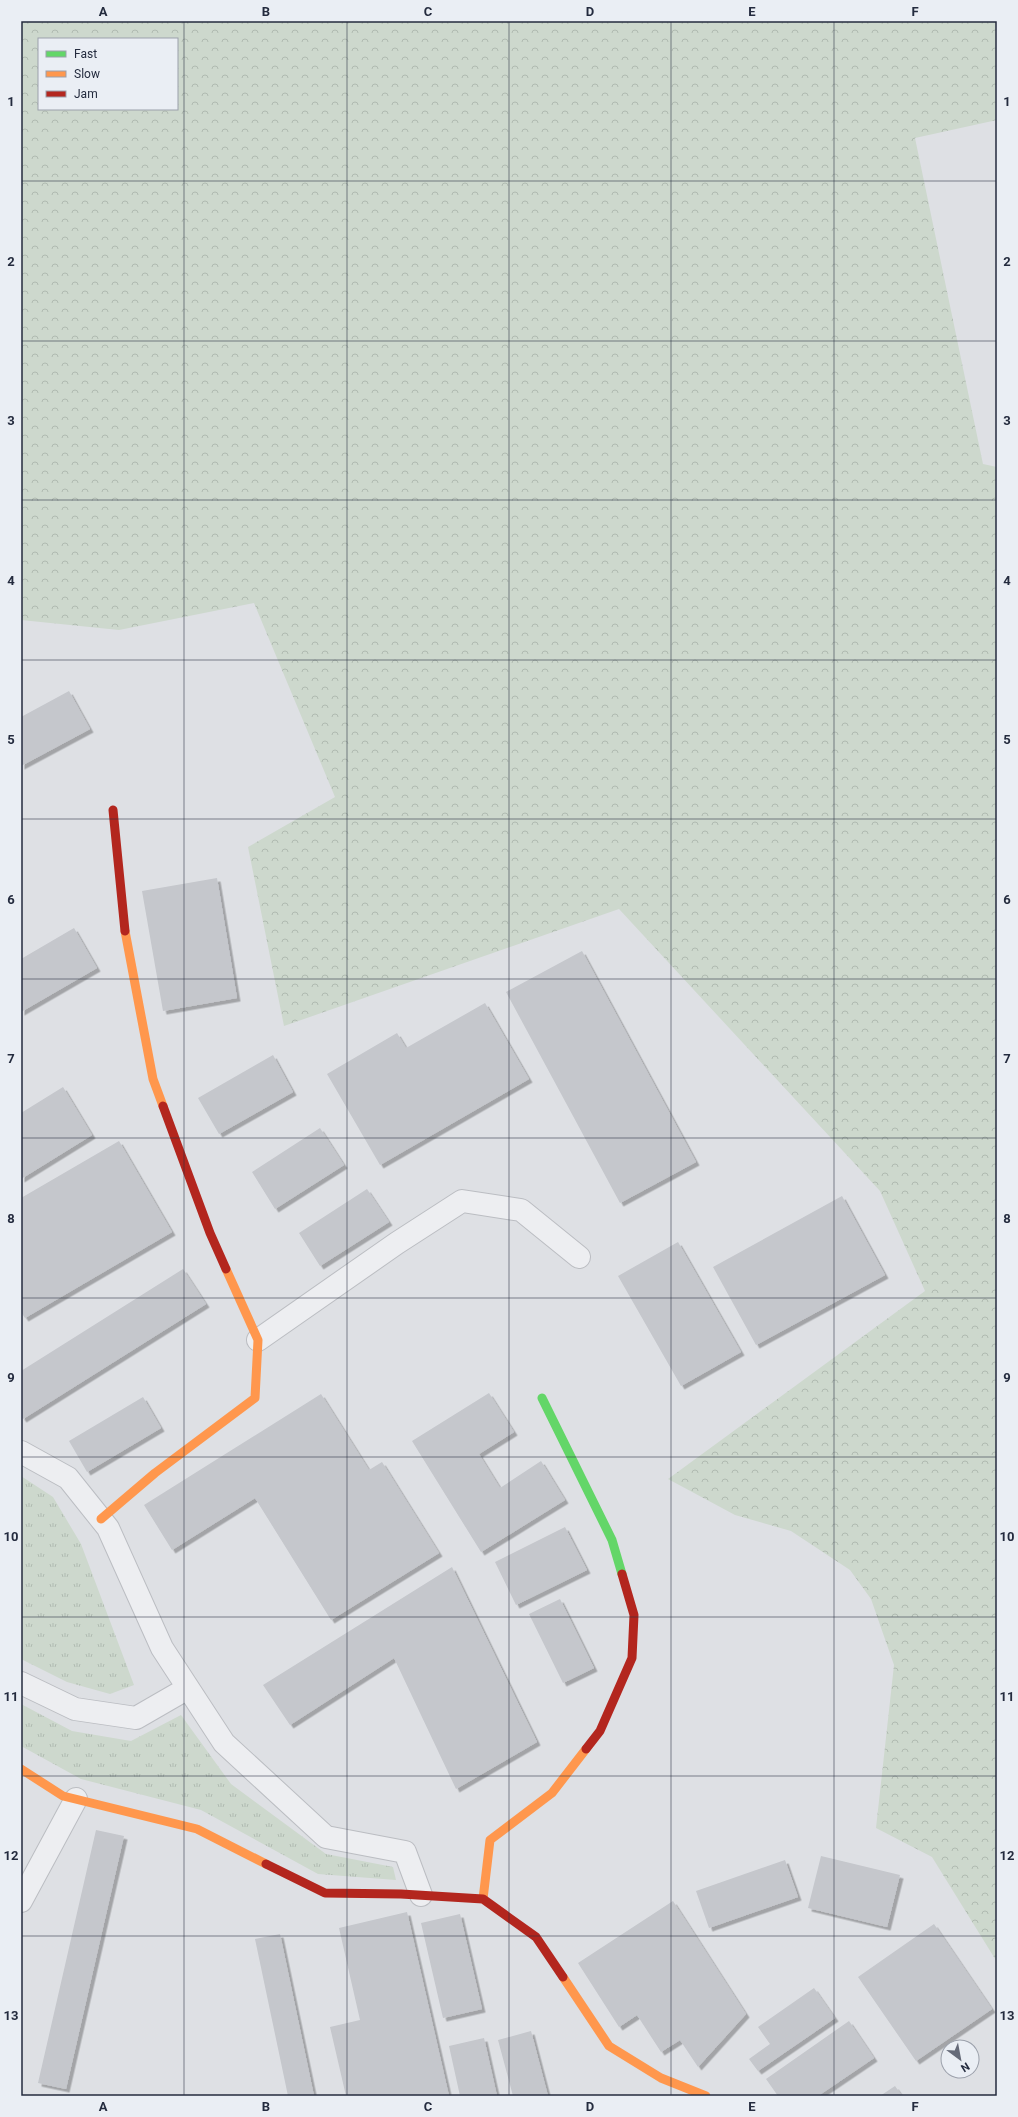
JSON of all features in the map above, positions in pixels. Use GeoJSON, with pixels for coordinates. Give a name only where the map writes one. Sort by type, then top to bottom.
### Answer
{"type":"FeatureCollection","features":[{"type":"Feature","properties":{"kind":"street"},"geometry":{"type":"LineString","coordinates":[[101,1519],[155,1474],[255,1398],[258,1340],[210,1233],[153,1079],[122,915],[113,810]]}},
{"type":"Feature","properties":{"kind":"street"},"geometry":{"type":"LineString","coordinates":[[258,1340],[397,1243],[462,1201],[521,1210],[579,1256]]}},
{"type":"Feature","properties":{"kind":"street"},"geometry":{"type":"LineString","coordinates":[[483,1899],[490,1840],[552,1793],[600,1731],[632,1658],[634,1615],[612,1540],[542,1398]]}},
{"type":"Feature","properties":{"kind":"street"},"geometry":{"type":"LineString","coordinates":[[21,1452],[68,1478],[108,1528],[162,1648],[224,1743],[326,1837],[405,1852],[421,1895]]}},
{"type":"Feature","properties":{"kind":"street"},"geometry":{"type":"LineString","coordinates":[[21,1683],[75,1709],[136,1718],[188,1688]]}},
{"type":"Feature","properties":{"kind":"street"},"geometry":{"type":"LineString","coordinates":[[21,1769],[63,1796],[197,1829],[326,1893],[421,1895],[483,1899],[536,1937],[609,2046],[661,2078],[706,2096]]}},
{"type":"Feature","properties":{"kind":"street"},"geometry":{"type":"LineString","coordinates":[[21,1901],[76,1799]]}},
{"type":"Feature","properties":{"kind":"green space"},"geometry":{"type":"Polygon","coordinates":[[[21,21],[997,21],[997,120],[915,138],[983,464],[997,467],[997,1962],[932,1857],[876,1828],[894,1665],[871,1599],[850,1570],[791,1531],[735,1515],[668,1479],[925,1291],[880,1191],[619,909],[284,1026],[248,847],[335,797],[254,603],[119,630],[21,620],[21,21]]]}},
{"type":"Feature","properties":{"kind":"green space"},"geometry":{"type":"Polygon","coordinates":[[[21,1476],[53,1497],[81,1544],[134,1685],[110,1694],[67,1682],[21,1659],[21,1476]]]}},
{"type":"Feature","properties":{"kind":"green space"},"geometry":{"type":"Polygon","coordinates":[[[21,1704],[72,1731],[131,1741],[181,1715],[231,1784],[326,1854],[393,1867],[396,1880],[318,1874],[201,1810],[81,1779],[21,1746],[21,1704]]]}},
{"type":"Feature","properties":{"kind":"building"},"geometry":{"type":"Polygon","coordinates":[[[69,691],[90,729],[21,766],[21,717],[69,691]]]}},
{"type":"Feature","properties":{"kind":"building"},"geometry":{"type":"Polygon","coordinates":[[[217,878],[237,998],[163,1011],[142,891],[217,878]]]}},
{"type":"Feature","properties":{"kind":"building"},"geometry":{"type":"Polygon","coordinates":[[[74,928],[97,968],[21,1012],[21,959],[74,928]]]}},
{"type":"Feature","properties":{"kind":"building"},"geometry":{"type":"Polygon","coordinates":[[[582,951],[696,1162],[620,1203],[506,992],[582,951]]]}},
{"type":"Feature","properties":{"kind":"building"},"geometry":{"type":"Polygon","coordinates":[[[485,1003],[529,1079],[380,1165],[327,1074],[397,1033],[406,1048],[485,1003]]]}},
{"type":"Feature","properties":{"kind":"building"},"geometry":{"type":"Polygon","coordinates":[[[273,1055],[293,1092],[219,1134],[198,1098],[273,1055]]]}},
{"type":"Feature","properties":{"kind":"building"},"geometry":{"type":"Polygon","coordinates":[[[63,1087],[92,1135],[21,1179],[21,1113],[63,1087]]]}},
{"type":"Feature","properties":{"kind":"building"},"geometry":{"type":"Polygon","coordinates":[[[320,1128],[344,1165],[275,1209],[252,1172],[320,1128]]]}},
{"type":"Feature","properties":{"kind":"building"},"geometry":{"type":"Polygon","coordinates":[[[119,1141],[172,1232],[25,1318],[21,1312],[21,1198],[119,1141]]]}},
{"type":"Feature","properties":{"kind":"building"},"geometry":{"type":"Polygon","coordinates":[[[367,1189],[389,1222],[320,1266],[299,1233],[367,1189]]]}},
{"type":"Feature","properties":{"kind":"building"},"geometry":{"type":"Polygon","coordinates":[[[842,1196],[885,1275],[756,1345],[713,1267],[842,1196]]]}},
{"type":"Feature","properties":{"kind":"building"},"geometry":{"type":"Polygon","coordinates":[[[678,1242],[741,1352],[681,1386],[618,1276],[678,1242]]]}},
{"type":"Feature","properties":{"kind":"building"},"geometry":{"type":"Polygon","coordinates":[[[183,1269],[206,1304],[23,1419],[21,1416],[21,1371],[183,1269]]]}},
{"type":"Feature","properties":{"kind":"building"},"geometry":{"type":"Polygon","coordinates":[[[489,1393],[514,1432],[479,1454],[500,1488],[541,1461],[565,1500],[481,1552],[412,1441],[489,1393]]]}},
{"type":"Feature","properties":{"kind":"building"},"geometry":{"type":"Polygon","coordinates":[[[321,1394],[369,1470],[382,1462],[439,1553],[331,1620],[255,1498],[172,1550],[144,1505],[321,1394]]]}},
{"type":"Feature","properties":{"kind":"building"},"geometry":{"type":"Polygon","coordinates":[[[143,1397],[161,1428],[87,1472],[69,1441],[143,1397]]]}},
{"type":"Feature","properties":{"kind":"building"},"geometry":{"type":"Polygon","coordinates":[[[565,1527],[587,1570],[516,1605],[495,1562],[565,1527]]]}},
{"type":"Feature","properties":{"kind":"building"},"geometry":{"type":"Polygon","coordinates":[[[452,1567],[537,1742],[456,1789],[394,1658],[290,1725],[263,1685],[452,1567]]]}},
{"type":"Feature","properties":{"kind":"building"},"geometry":{"type":"Polygon","coordinates":[[[560,1599],[594,1668],[563,1683],[529,1614],[560,1599]]]}},
{"type":"Feature","properties":{"kind":"building"},"geometry":{"type":"Polygon","coordinates":[[[96,1830],[124,1836],[66,2089],[38,2083],[96,1830]]]}},
{"type":"Feature","properties":{"kind":"building"},"geometry":{"type":"Polygon","coordinates":[[[821,1856],[900,1875],[887,1927],[808,1908],[821,1856]]]}},
{"type":"Feature","properties":{"kind":"building"},"geometry":{"type":"Polygon","coordinates":[[[785,1860],[798,1897],[709,1928],[696,1891],[785,1860]]]}},
{"type":"Feature","properties":{"kind":"building"},"geometry":{"type":"Polygon","coordinates":[[[673,1901],[746,2014],[698,2067],[680,2040],[661,2052],[637,2015],[619,2027],[578,1963],[673,1901]]]}},
{"type":"Feature","properties":{"kind":"building"},"geometry":{"type":"Polygon","coordinates":[[[407,1912],[449,2096],[346,2096],[330,2027],[360,2020],[339,1928],[407,1912]]]}},
{"type":"Feature","properties":{"kind":"building"},"geometry":{"type":"Polygon","coordinates":[[[460,1914],[482,2009],[443,2018],[421,1923],[460,1914]]]}},
{"type":"Feature","properties":{"kind":"building"},"geometry":{"type":"Polygon","coordinates":[[[934,1924],[992,2009],[948,2039],[940,2039],[940,2045],[916,2061],[858,1977],[934,1924]]]}},
{"type":"Feature","properties":{"kind":"building"},"geometry":{"type":"Polygon","coordinates":[[[280,1934],[314,2096],[288,2096],[255,1939],[280,1934]]]}},
{"type":"Feature","properties":{"kind":"building"},"geometry":{"type":"Polygon","coordinates":[[[814,1988],[835,2018],[758,2071],[749,2059],[770,2044],[758,2027],[814,1988]]]}},
{"type":"Feature","properties":{"kind":"building"},"geometry":{"type":"Polygon","coordinates":[[[849,2021],[874,2058],[818,2096],[778,2096],[766,2079],[849,2021]]]}},
{"type":"Feature","properties":{"kind":"building"},"geometry":{"type":"Polygon","coordinates":[[[531,2031],[548,2096],[513,2096],[498,2040],[531,2031]]]}},
{"type":"Feature","properties":{"kind":"building"},"geometry":{"type":"Polygon","coordinates":[[[484,2038],[497,2096],[460,2096],[449,2046],[484,2038]]]}},
{"type":"Feature","properties":{"kind":"building"},"geometry":{"type":"Polygon","coordinates":[[[895,2086],[902,2096],[880,2096],[895,2086]]]}},
{"type":"Feature","properties":{"kind":"traffic: fast"},"geometry":{"type":"LineString","coordinates":[[542,1398],[612,1540],[622,1574]]}},
{"type":"Feature","properties":{"kind":"traffic: slow"},"geometry":{"type":"LineString","coordinates":[[125,931],[153,1079],[163,1106]]}},
{"type":"Feature","properties":{"kind":"traffic: slow"},"geometry":{"type":"LineString","coordinates":[[101,1519],[155,1473],[255,1398],[258,1340],[226,1269]]}},
{"type":"Feature","properties":{"kind":"traffic: slow"},"geometry":{"type":"LineString","coordinates":[[483,1899],[490,1840],[552,1793],[586,1749]]}},
{"type":"Feature","properties":{"kind":"traffic: slow"},"geometry":{"type":"LineString","coordinates":[[21,1769],[63,1796],[197,1829],[266,1864]]}},
{"type":"Feature","properties":{"kind":"traffic: slow"},"geometry":{"type":"LineString","coordinates":[[563,1977],[609,2046],[661,2078],[706,2096]]}},
{"type":"Feature","properties":{"kind":"traffic: jam"},"geometry":{"type":"LineString","coordinates":[[113,810],[125,931]]}},
{"type":"Feature","properties":{"kind":"traffic: jam"},"geometry":{"type":"LineString","coordinates":[[163,1106],[210,1233],[226,1269]]}},
{"type":"Feature","properties":{"kind":"traffic: jam"},"geometry":{"type":"LineString","coordinates":[[586,1749],[600,1731],[632,1658],[634,1615],[622,1574]]}},
{"type":"Feature","properties":{"kind":"traffic: jam"},"geometry":{"type":"LineString","coordinates":[[266,1864],[325,1893],[401,1894],[483,1899],[536,1937],[563,1977]]}}]}
